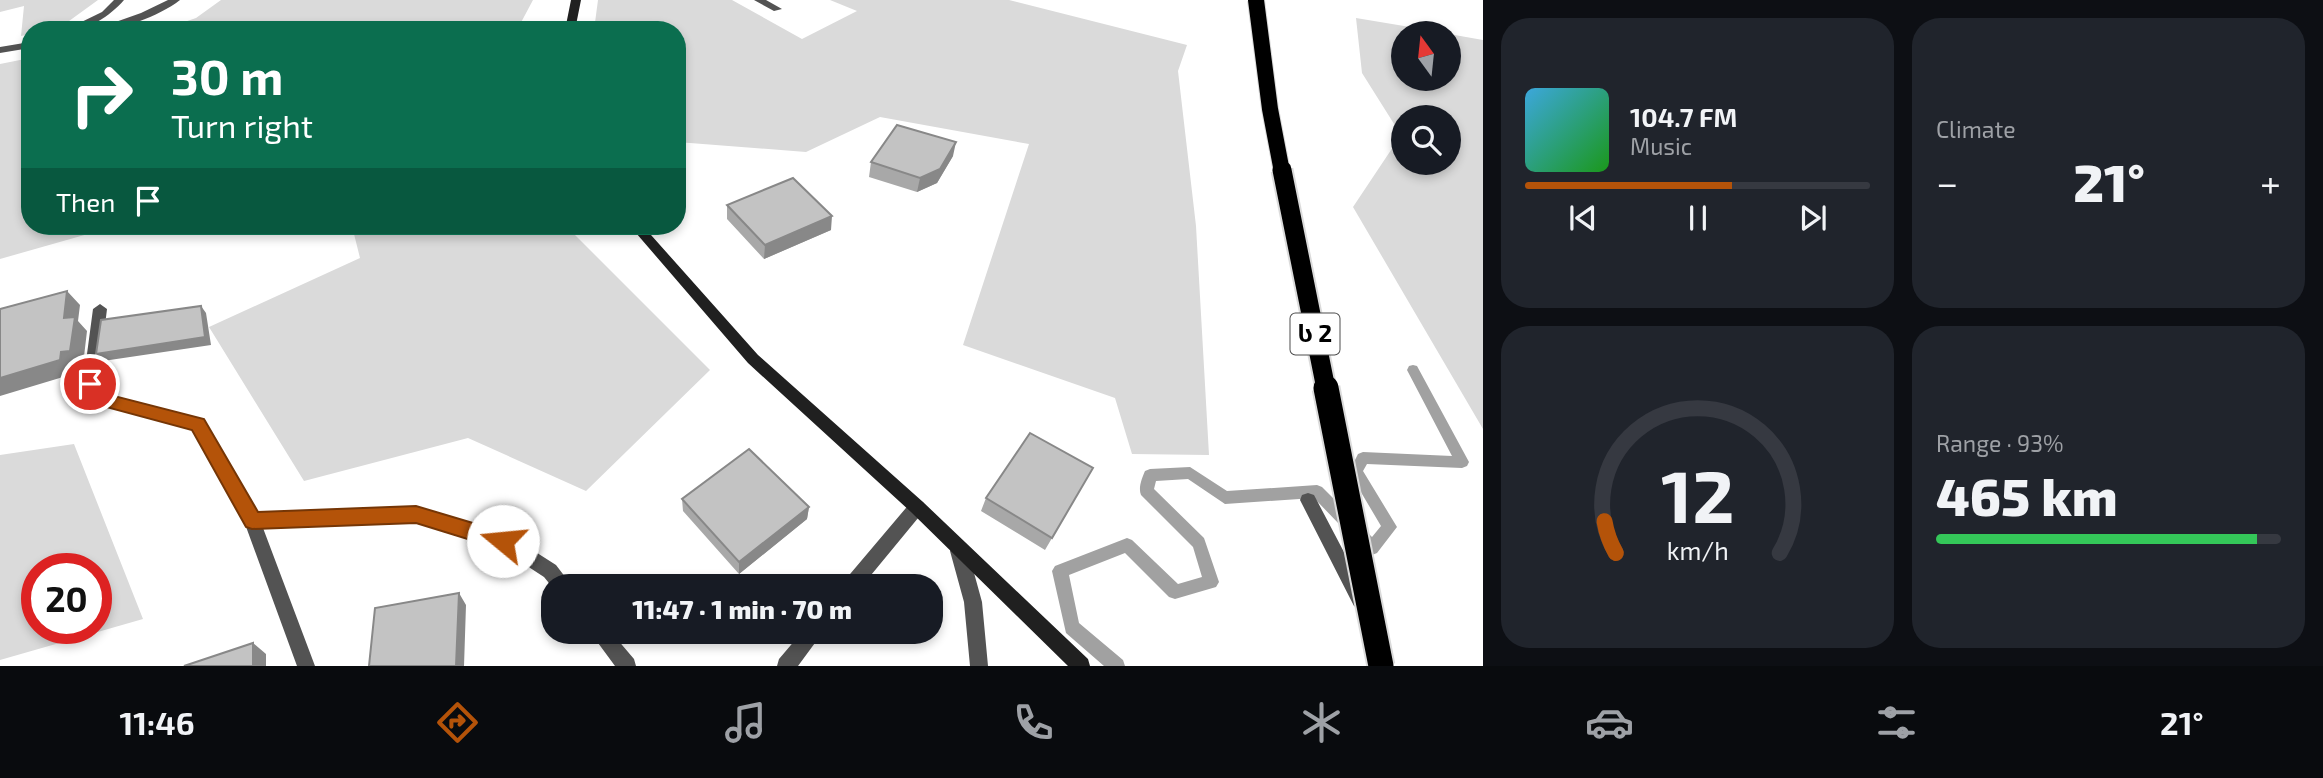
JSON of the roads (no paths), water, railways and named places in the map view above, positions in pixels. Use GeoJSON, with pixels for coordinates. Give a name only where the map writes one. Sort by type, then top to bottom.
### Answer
{"type":"FeatureCollection","features":[{"type":"Feature","properties":{"kind":"highway","name":"ს 2"},"geometry":{"type":"LineString","coordinates":[[1256,0],[1270,110],[1381,666]]}},
{"type":"Feature","properties":{"kind":"street"},"geometry":{"type":"LineString","coordinates":[[90,21],[105,14],[119,0]]}},
{"type":"Feature","properties":{"kind":"street"},"geometry":{"type":"LineString","coordinates":[[126,21],[175,0]]}},
{"type":"Feature","properties":{"kind":"street"},"geometry":{"type":"LineString","coordinates":[[572,21],[576,0]]}},
{"type":"Feature","properties":{"kind":"street"},"geometry":{"type":"LineString","coordinates":[[759,0],[777,9]]}},
{"type":"Feature","properties":{"kind":"street"},"geometry":{"type":"LineString","coordinates":[[0,50],[21,46]]}},
{"type":"Feature","properties":{"kind":"street"},"geometry":{"type":"LineString","coordinates":[[644,235],[753,359],[917,507],[959,551],[1075,661]]}},
{"type":"Feature","properties":{"kind":"street"},"geometry":{"type":"LineString","coordinates":[[100,309],[90,384],[101,399],[197,424],[252,521],[306,666]]}},
{"type":"Feature","properties":{"kind":"street"},"geometry":{"type":"LineString","coordinates":[[1308,500],[1395,666]]}},
{"type":"Feature","properties":{"kind":"street"},"geometry":{"type":"LineString","coordinates":[[862,574],[917,507]]}},
{"type":"Feature","properties":{"kind":"street"},"geometry":{"type":"LineString","coordinates":[[252,521],[416,515],[503,541],[553,574]]}},
{"type":"Feature","properties":{"kind":"street"},"geometry":{"type":"LineString","coordinates":[[959,551],[973,602],[979,666]]}},
{"type":"Feature","properties":{"kind":"street"},"geometry":{"type":"LineString","coordinates":[[609,644],[627,666]]}},
{"type":"Feature","properties":{"kind":"street"},"geometry":{"type":"LineString","coordinates":[[786,666],[804,644]]}},
{"type":"Feature","properties":{"kind":"waterway"},"geometry":{"type":"LineString","coordinates":[[1117,666],[1072,627],[1060,571],[1127,545],[1175,592],[1211,582],[1199,543],[1146,491],[1150,475],[1190,473],[1225,498],[1317,491],[1372,548],[1390,527],[1356,472],[1363,458],[1462,462],[1413,370]]}}]}
